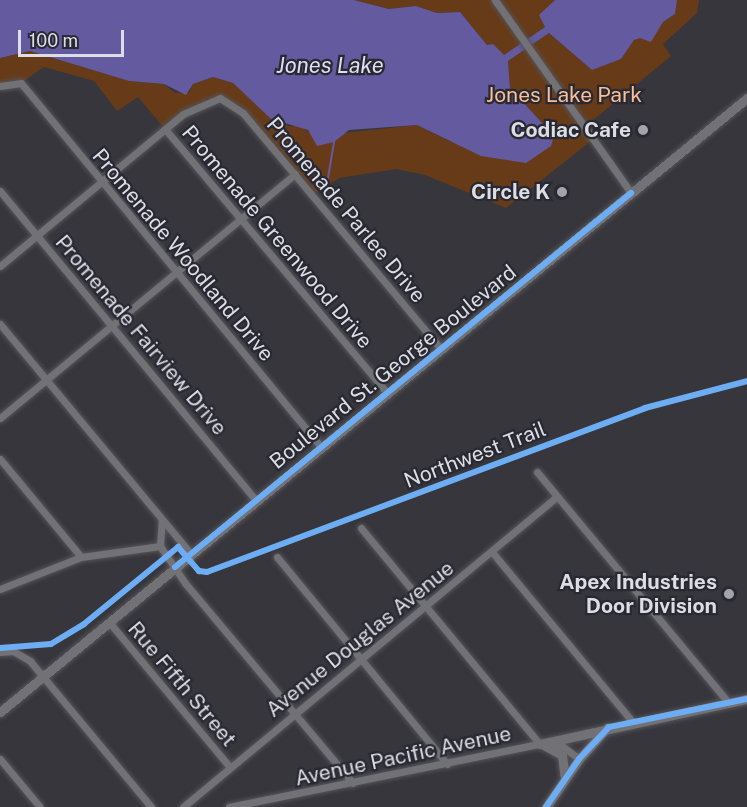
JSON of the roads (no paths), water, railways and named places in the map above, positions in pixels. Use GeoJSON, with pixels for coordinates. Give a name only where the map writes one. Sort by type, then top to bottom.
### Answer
{"type":"FeatureCollection","features":[{"type":"Feature","properties":{"kind":"main road","name":"Boulevard St. George Boulevard"},"geometry":{"type":"LineString","coordinates":[[0,712],[747,98]]}},
{"type":"Feature","properties":{"kind":"main road"},"geometry":{"type":"LineString","coordinates":[[540,744],[632,721],[747,699]]}},
{"type":"Feature","properties":{"kind":"main road"},"geometry":{"type":"LineString","coordinates":[[546,807],[579,759],[609,727]]}},
{"type":"Feature","properties":{"kind":"main road"},"geometry":{"type":"LineString","coordinates":[[540,744],[562,755],[566,779]]}},
{"type":"Feature","properties":{"kind":"street"},"geometry":{"type":"LineString","coordinates":[[495,0],[631,193]]}},
{"type":"Feature","properties":{"kind":"street","name":"Promenade Woodland Drive"},"geometry":{"type":"LineString","coordinates":[[0,86],[21,83],[100,182],[321,447]]}},
{"type":"Feature","properties":{"kind":"street","name":"Promenade Parlee Drive"},"geometry":{"type":"LineString","coordinates":[[165,129],[183,114],[220,98],[243,113],[441,349]]}},
{"type":"Feature","properties":{"kind":"street"},"geometry":{"type":"LineString","coordinates":[[0,266],[165,129]]}},
{"type":"Feature","properties":{"kind":"street","name":"Promenade Greenwood Drive"},"geometry":{"type":"LineString","coordinates":[[165,129],[387,393]]}},
{"type":"Feature","properties":{"kind":"street"},"geometry":{"type":"LineString","coordinates":[[0,418],[295,174]]}},
{"type":"Feature","properties":{"kind":"street","name":"Promenade Fairview Drive"},"geometry":{"type":"LineString","coordinates":[[0,191],[256,501]]}},
{"type":"Feature","properties":{"kind":"street"},"geometry":{"type":"LineString","coordinates":[[0,324],[191,554]]}},
{"type":"Feature","properties":{"kind":"street"},"geometry":{"type":"LineString","coordinates":[[0,459],[81,557]]}},
{"type":"Feature","properties":{"kind":"street"},"geometry":{"type":"LineString","coordinates":[[537,472],[729,703]]}},
{"type":"Feature","properties":{"kind":"street","name":"Avenue Douglas Avenue"},"geometry":{"type":"LineString","coordinates":[[183,807],[557,497]]}},
{"type":"Feature","properties":{"kind":"street"},"geometry":{"type":"LineString","coordinates":[[160,518],[160,546],[175,567],[353,783]]}},
{"type":"Feature","properties":{"kind":"street"},"geometry":{"type":"LineString","coordinates":[[361,528],[540,744]]}},
{"type":"Feature","properties":{"kind":"street"},"geometry":{"type":"LineString","coordinates":[[0,589],[81,557],[160,546]]}},
{"type":"Feature","properties":{"kind":"street"},"geometry":{"type":"LineString","coordinates":[[492,552],[632,721]]}},
{"type":"Feature","properties":{"kind":"street"},"geometry":{"type":"LineString","coordinates":[[277,557],[447,764]]}},
{"type":"Feature","properties":{"kind":"street","name":"Rue Fifth Street"},"geometry":{"type":"LineString","coordinates":[[109,622],[230,767]]}},
{"type":"Feature","properties":{"kind":"street"},"geometry":{"type":"LineString","coordinates":[[0,652],[22,655],[151,807]]}},
{"type":"Feature","properties":{"kind":"street","name":"Avenue Pacific Avenue"},"geometry":{"type":"LineString","coordinates":[[229,807],[540,744],[562,746],[579,759]]}},
{"type":"Feature","properties":{"kind":"street"},"geometry":{"type":"LineString","coordinates":[[0,759],[40,807]]}},
{"type":"Feature","properties":{"kind":"water","name":"Jones Lake"},"geometry":{"type":"Polygon","coordinates":[[[0,0],[354,0],[389,9],[416,6],[437,13],[460,12],[487,45],[493,44],[504,55],[545,27],[539,15],[555,0],[677,0],[675,14],[663,22],[651,42],[640,38],[634,40],[621,59],[592,70],[549,33],[508,61],[510,88],[554,136],[551,146],[526,163],[481,156],[417,125],[349,130],[334,142],[317,146],[308,130],[271,119],[233,83],[213,77],[193,84],[186,95],[164,84],[129,81],[30,51],[0,58],[0,0]]]}},
{"type":"Feature","properties":{"kind":"waterway"},"geometry":{"type":"LineString","coordinates":[[327,184],[334,142]]}},
{"type":"Feature","properties":{"kind":"place","name":"Codiac Cafe"},"geometry":{"type":"Point","coordinates":[643,130]}},
{"type":"Feature","properties":{"kind":"place","name":"Circle K"},"geometry":{"type":"Point","coordinates":[562,192]}},
{"type":"Feature","properties":{"kind":"place","name":"Apex Industries Door Division"},"geometry":{"type":"Point","coordinates":[729,594]}},
{"type":"Feature","properties":{"kind":"park label","name":"Jones Lake Park"},"geometry":{"type":"Point","coordinates":[564,95]}}]}
